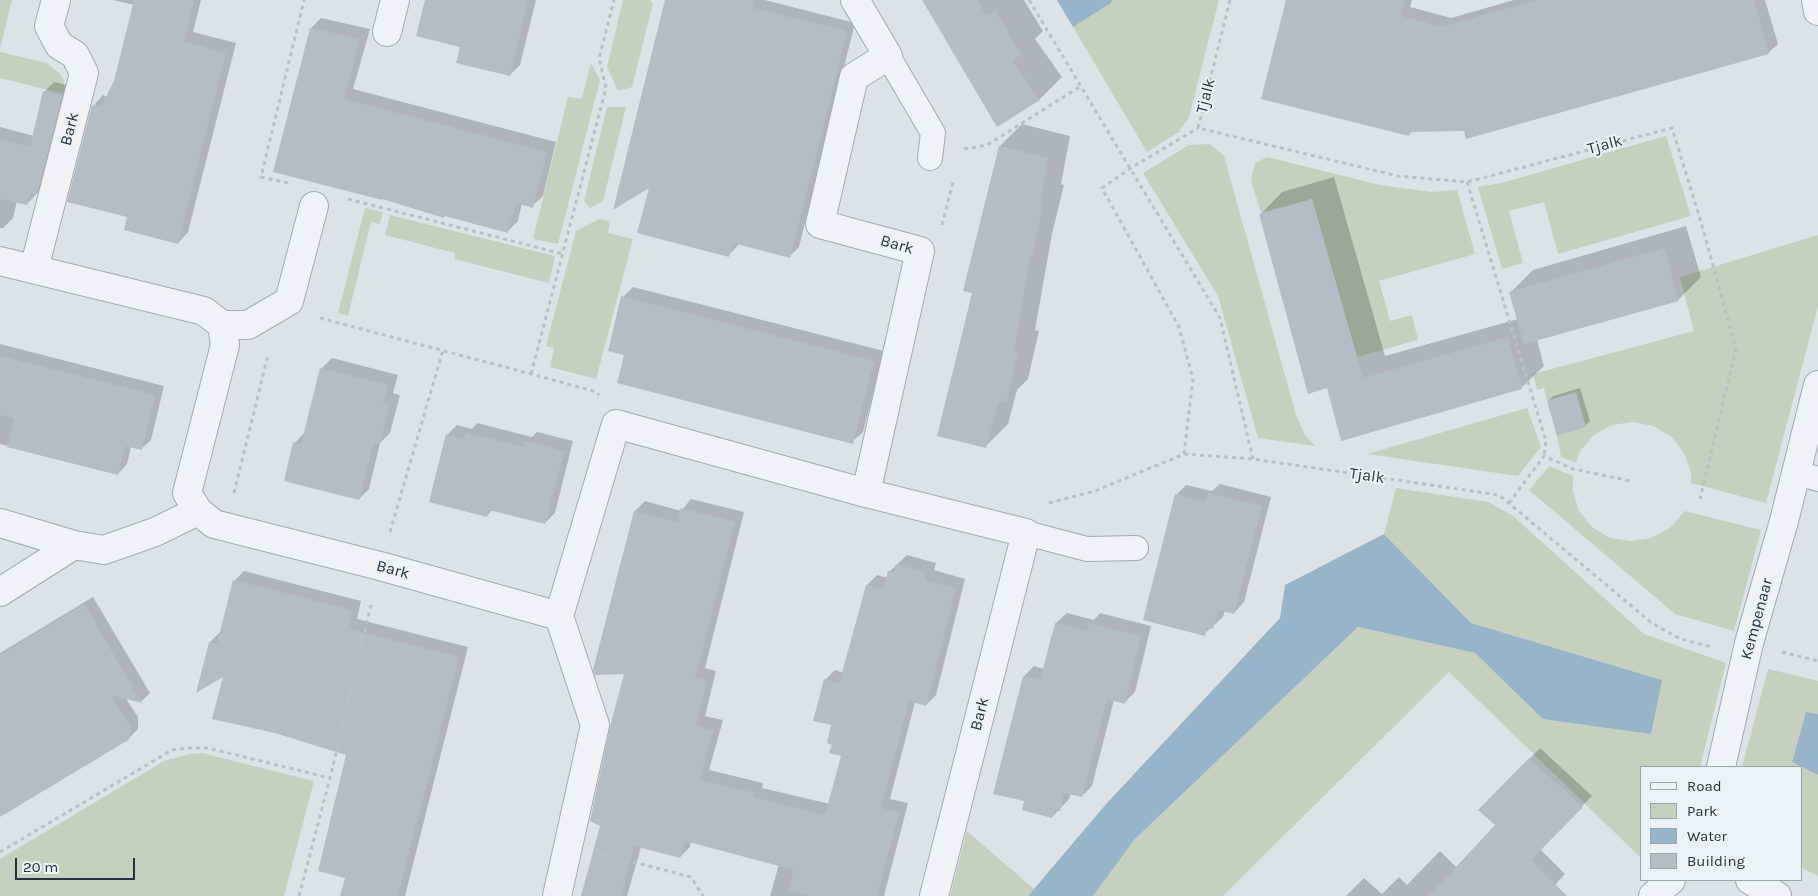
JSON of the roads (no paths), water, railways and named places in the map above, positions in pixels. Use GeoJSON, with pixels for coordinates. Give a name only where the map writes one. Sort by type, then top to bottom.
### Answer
{"type":"FeatureCollection","features":[{"type":"Feature","properties":{"kind":"street","name":"Bark"},"geometry":{"type":"LineString","coordinates":[[34,269],[84,73],[75,55],[59,45],[48,26],[56,0]]}},
{"type":"Feature","properties":{"kind":"street"},"geometry":{"type":"LineString","coordinates":[[387,32],[395,0]]}},
{"type":"Feature","properties":{"kind":"street"},"geometry":{"type":"LineString","coordinates":[[855,0],[888,56]]}},
{"type":"Feature","properties":{"kind":"street"},"geometry":{"type":"LineString","coordinates":[[1816,0],[1818,11]]}},
{"type":"Feature","properties":{"kind":"street","name":"Bark"},"geometry":{"type":"LineString","coordinates":[[866,493],[920,251],[820,224],[854,77],[888,56]]}},
{"type":"Feature","properties":{"kind":"street"},"geometry":{"type":"LineString","coordinates":[[0,261],[204,311],[222,325],[248,325],[290,301],[317,198]]}},
{"type":"Feature","properties":{"kind":"street"},"geometry":{"type":"LineString","coordinates":[[0,523],[74,545],[104,550],[155,532],[198,511],[187,493],[225,345],[222,325]]}},
{"type":"Feature","properties":{"kind":"street"},"geometry":{"type":"LineString","coordinates":[[1807,476],[1818,385]]}},
{"type":"Feature","properties":{"kind":"street"},"geometry":{"type":"LineString","coordinates":[[557,896],[595,725],[560,616],[616,424],[866,493],[1026,533]]}},
{"type":"Feature","properties":{"kind":"street","name":"Kempenaar"},"geometry":{"type":"LineString","coordinates":[[1721,766],[1746,656],[1807,476]]}},
{"type":"Feature","properties":{"kind":"street","name":"Bark"},"geometry":{"type":"LineString","coordinates":[[198,511],[214,524],[380,566],[560,616]]}},
{"type":"Feature","properties":{"kind":"street","name":"Bark"},"geometry":{"type":"LineString","coordinates":[[934,896],[1026,533]]}},
{"type":"Feature","properties":{"kind":"street"},"geometry":{"type":"LineString","coordinates":[[0,592],[74,545]]}},
{"type":"Feature","properties":{"kind":"street"},"geometry":{"type":"LineString","coordinates":[[1653,896],[1670,881]]}},
{"type":"Feature","properties":{"kind":"street"},"geometry":{"type":"LineString","coordinates":[[1752,881],[1777,896]]}},
{"type":"Feature","properties":{"kind":"lane"},"geometry":{"type":"LineString","coordinates":[[888,56],[933,132],[930,158]]}},
{"type":"Feature","properties":{"kind":"lane"},"geometry":{"type":"LineString","coordinates":[[1026,533],[1087,549],[1136,548]]}},
{"type":"Feature","properties":{"kind":"water"},"geometry":{"type":"Polygon","coordinates":[[[1057,0],[1112,0],[1111,3],[1073,27],[1057,0]]]}},
{"type":"Feature","properties":{"kind":"water"},"geometry":{"type":"Polygon","coordinates":[[[1384,534],[1471,623],[1662,680],[1651,734],[1543,719],[1475,653],[1358,627],[1135,839],[1093,896],[1028,896],[1107,803],[1280,618],[1285,585],[1384,534]]]}},
{"type":"Feature","properties":{"kind":"water"},"geometry":{"type":"Polygon","coordinates":[[[1806,712],[1818,714],[1818,775],[1792,762],[1806,712]]]}}]}
